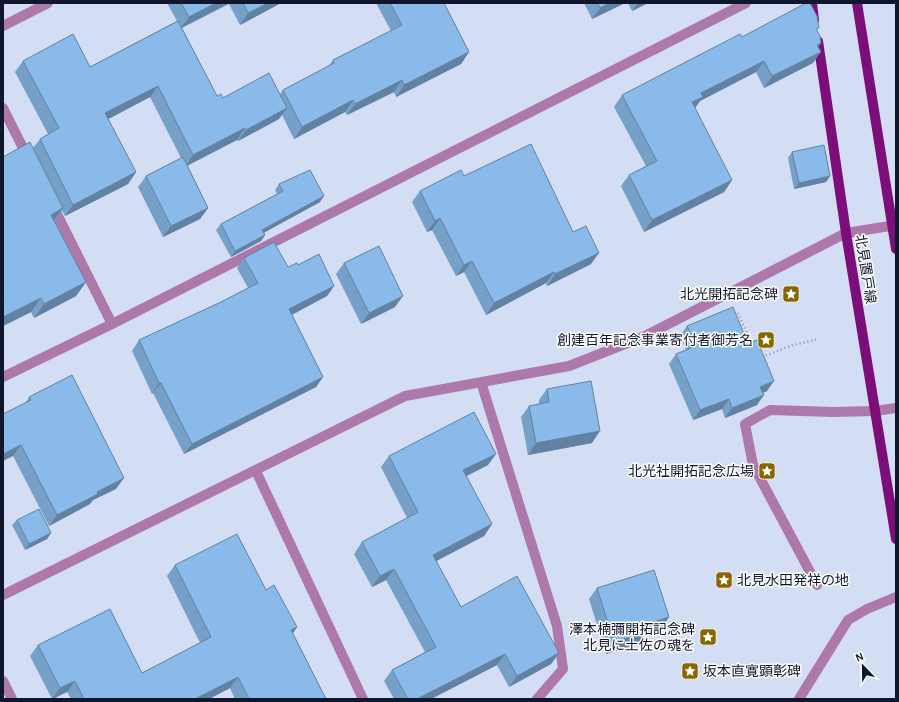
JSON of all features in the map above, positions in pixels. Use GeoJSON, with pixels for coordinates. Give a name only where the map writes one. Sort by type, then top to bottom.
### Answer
{"type":"FeatureCollection","features":[{"type":"Feature","properties":{"kind":"main road","name":"北見置戸線"},"geometry":{"type":"LineString","coordinates":[[812,3],[846,233],[896,539]]}},
{"type":"Feature","properties":{"kind":"main road"},"geometry":{"type":"LineString","coordinates":[[857,3],[894,226],[896,249]]}},
{"type":"Feature","properties":{"kind":"street"},"geometry":{"type":"LineString","coordinates":[[3,26],[48,3]]}},
{"type":"Feature","properties":{"kind":"street"},"geometry":{"type":"LineString","coordinates":[[3,377],[112,324],[746,3]]}},
{"type":"Feature","properties":{"kind":"street"},"geometry":{"type":"LineString","coordinates":[[3,108],[31,164]]}},
{"type":"Feature","properties":{"kind":"street"},"geometry":{"type":"LineString","coordinates":[[49,198],[112,324]]}},
{"type":"Feature","properties":{"kind":"street"},"geometry":{"type":"LineString","coordinates":[[3,595],[405,396],[569,366],[643,337],[846,233],[894,226]]}},
{"type":"Feature","properties":{"kind":"street"},"geometry":{"type":"LineString","coordinates":[[481,382],[557,626],[563,669],[537,699]]}},
{"type":"Feature","properties":{"kind":"street"},"geometry":{"type":"LineString","coordinates":[[817,585],[753,466],[745,424],[770,410],[832,412],[875,411],[896,408]]}},
{"type":"Feature","properties":{"kind":"street"},"geometry":{"type":"LineString","coordinates":[[256,470],[363,699]]}},
{"type":"Feature","properties":{"kind":"street"},"geometry":{"type":"LineString","coordinates":[[799,699],[848,620],[867,609],[896,597]]}},
{"type":"Feature","properties":{"kind":"street"},"geometry":{"type":"LineString","coordinates":[[3,681],[12,699]]}},
{"type":"Feature","properties":{"kind":"path"},"geometry":{"type":"LineString","coordinates":[[730,292],[752,345]]}},
{"type":"Feature","properties":{"kind":"path"},"geometry":{"type":"LineString","coordinates":[[758,359],[793,345],[818,339]]}},
{"type":"Feature","properties":{"kind":"building"},"geometry":{"type":"Polygon","coordinates":[[[181,3],[216,3],[189,17],[181,3]]]}},
{"type":"Feature","properties":{"kind":"building"},"geometry":{"type":"Polygon","coordinates":[[[243,3],[268,3],[248,13],[243,3]]]}},
{"type":"Feature","properties":{"kind":"building"},"geometry":{"type":"Polygon","coordinates":[[[390,3],[444,3],[469,52],[404,85],[402,80],[355,104],[353,100],[302,127],[283,90],[334,63],[333,60],[402,25],[390,3]]]}},
{"type":"Feature","properties":{"kind":"building"},"geometry":{"type":"Polygon","coordinates":[[[597,3],[610,3],[600,8],[597,3]]]}},
{"type":"Feature","properties":{"kind":"building"},"geometry":{"type":"Polygon","coordinates":[[[806,3],[810,3],[817,16],[819,28],[816,29],[820,36],[821,43],[817,45],[821,52],[772,76],[764,61],[701,93],[703,97],[692,102],[732,180],[652,220],[629,175],[657,161],[622,95],[740,34],[742,37],[806,3]]]}},
{"type":"Feature","properties":{"kind":"building"},"geometry":{"type":"Polygon","coordinates":[[[178,21],[217,96],[221,94],[223,98],[269,73],[287,108],[246,130],[245,128],[193,155],[158,86],[105,113],[136,172],[73,205],[40,139],[59,128],[23,61],[73,34],[90,67],[178,21]]]}},
{"type":"Feature","properties":{"kind":"building"},"geometry":{"type":"Polygon","coordinates":[[[30,142],[63,208],[51,215],[86,282],[44,304],[41,298],[3,317],[3,157],[30,142]]]}},
{"type":"Feature","properties":{"kind":"building"},"geometry":{"type":"Polygon","coordinates":[[[531,144],[573,232],[586,226],[599,253],[555,274],[554,272],[494,303],[472,261],[464,265],[440,218],[435,221],[420,191],[461,170],[464,176],[531,144]]]}},
{"type":"Feature","properties":{"kind":"building"},"geometry":{"type":"Polygon","coordinates":[[[824,145],[830,176],[799,183],[792,152],[824,145]]]}},
{"type":"Feature","properties":{"kind":"building"},"geometry":{"type":"Polygon","coordinates":[[[183,157],[208,208],[171,226],[146,176],[183,157]]]}},
{"type":"Feature","properties":{"kind":"building"},"geometry":{"type":"Polygon","coordinates":[[[310,170],[324,196],[262,230],[265,235],[235,251],[221,224],[283,191],[279,184],[310,170]]]}},
{"type":"Feature","properties":{"kind":"building"},"geometry":{"type":"Polygon","coordinates":[[[274,242],[288,267],[297,263],[298,265],[319,254],[334,286],[289,309],[323,377],[192,444],[161,383],[159,383],[139,340],[258,283],[244,258],[274,242]]]}},
{"type":"Feature","properties":{"kind":"building"},"geometry":{"type":"Polygon","coordinates":[[[379,246],[403,296],[369,313],[344,263],[379,246]]]}},
{"type":"Feature","properties":{"kind":"building"},"geometry":{"type":"Polygon","coordinates":[[[733,307],[748,344],[757,340],[774,381],[760,387],[764,395],[732,408],[729,399],[700,410],[676,354],[696,346],[687,326],[733,307]]]}},
{"type":"Feature","properties":{"kind":"building"},"geometry":{"type":"Polygon","coordinates":[[[72,375],[124,478],[97,492],[98,494],[57,515],[21,445],[3,454],[3,414],[31,400],[29,397],[72,375]]]}},
{"type":"Feature","properties":{"kind":"building"},"geometry":{"type":"Polygon","coordinates":[[[591,381],[600,431],[536,443],[529,406],[549,402],[547,389],[591,381]]]}},
{"type":"Feature","properties":{"kind":"building"},"geometry":{"type":"Polygon","coordinates":[[[474,412],[496,454],[463,470],[492,524],[433,555],[461,607],[517,576],[559,653],[517,676],[505,654],[417,699],[408,699],[392,670],[436,647],[394,569],[380,576],[362,542],[418,512],[389,456],[474,412]]]}},
{"type":"Feature","properties":{"kind":"building"},"geometry":{"type":"Polygon","coordinates":[[[39,509],[51,533],[29,544],[17,520],[39,509]]]}},
{"type":"Feature","properties":{"kind":"building"},"geometry":{"type":"Polygon","coordinates":[[[237,534],[266,590],[274,585],[297,627],[291,630],[326,699],[249,699],[238,677],[195,699],[84,699],[75,681],[60,688],[38,645],[110,609],[142,673],[211,637],[175,565],[237,534]]]}},
{"type":"Feature","properties":{"kind":"building"},"geometry":{"type":"Polygon","coordinates":[[[654,570],[669,617],[644,625],[646,632],[614,642],[597,588],[654,570]]]}},
{"type":"Feature","properties":{"kind":"place","name":"北光開拓記念碑"},"geometry":{"type":"Point","coordinates":[791,294]}},
{"type":"Feature","properties":{"kind":"place","name":"創建百年記念事業寄付者御芳名"},"geometry":{"type":"Point","coordinates":[766,340]}},
{"type":"Feature","properties":{"kind":"place","name":"北光社開拓記念広場"},"geometry":{"type":"Point","coordinates":[767,471]}},
{"type":"Feature","properties":{"kind":"place","name":"北見水田発祥の地"},"geometry":{"type":"Point","coordinates":[724,580]}},
{"type":"Feature","properties":{"kind":"place","name":"澤本楠彌開拓記念碑 北見に土佐の魂を"},"geometry":{"type":"Point","coordinates":[708,637]}},
{"type":"Feature","properties":{"kind":"place","name":"坂本直寛顕彰碑"},"geometry":{"type":"Point","coordinates":[690,671]}}]}
